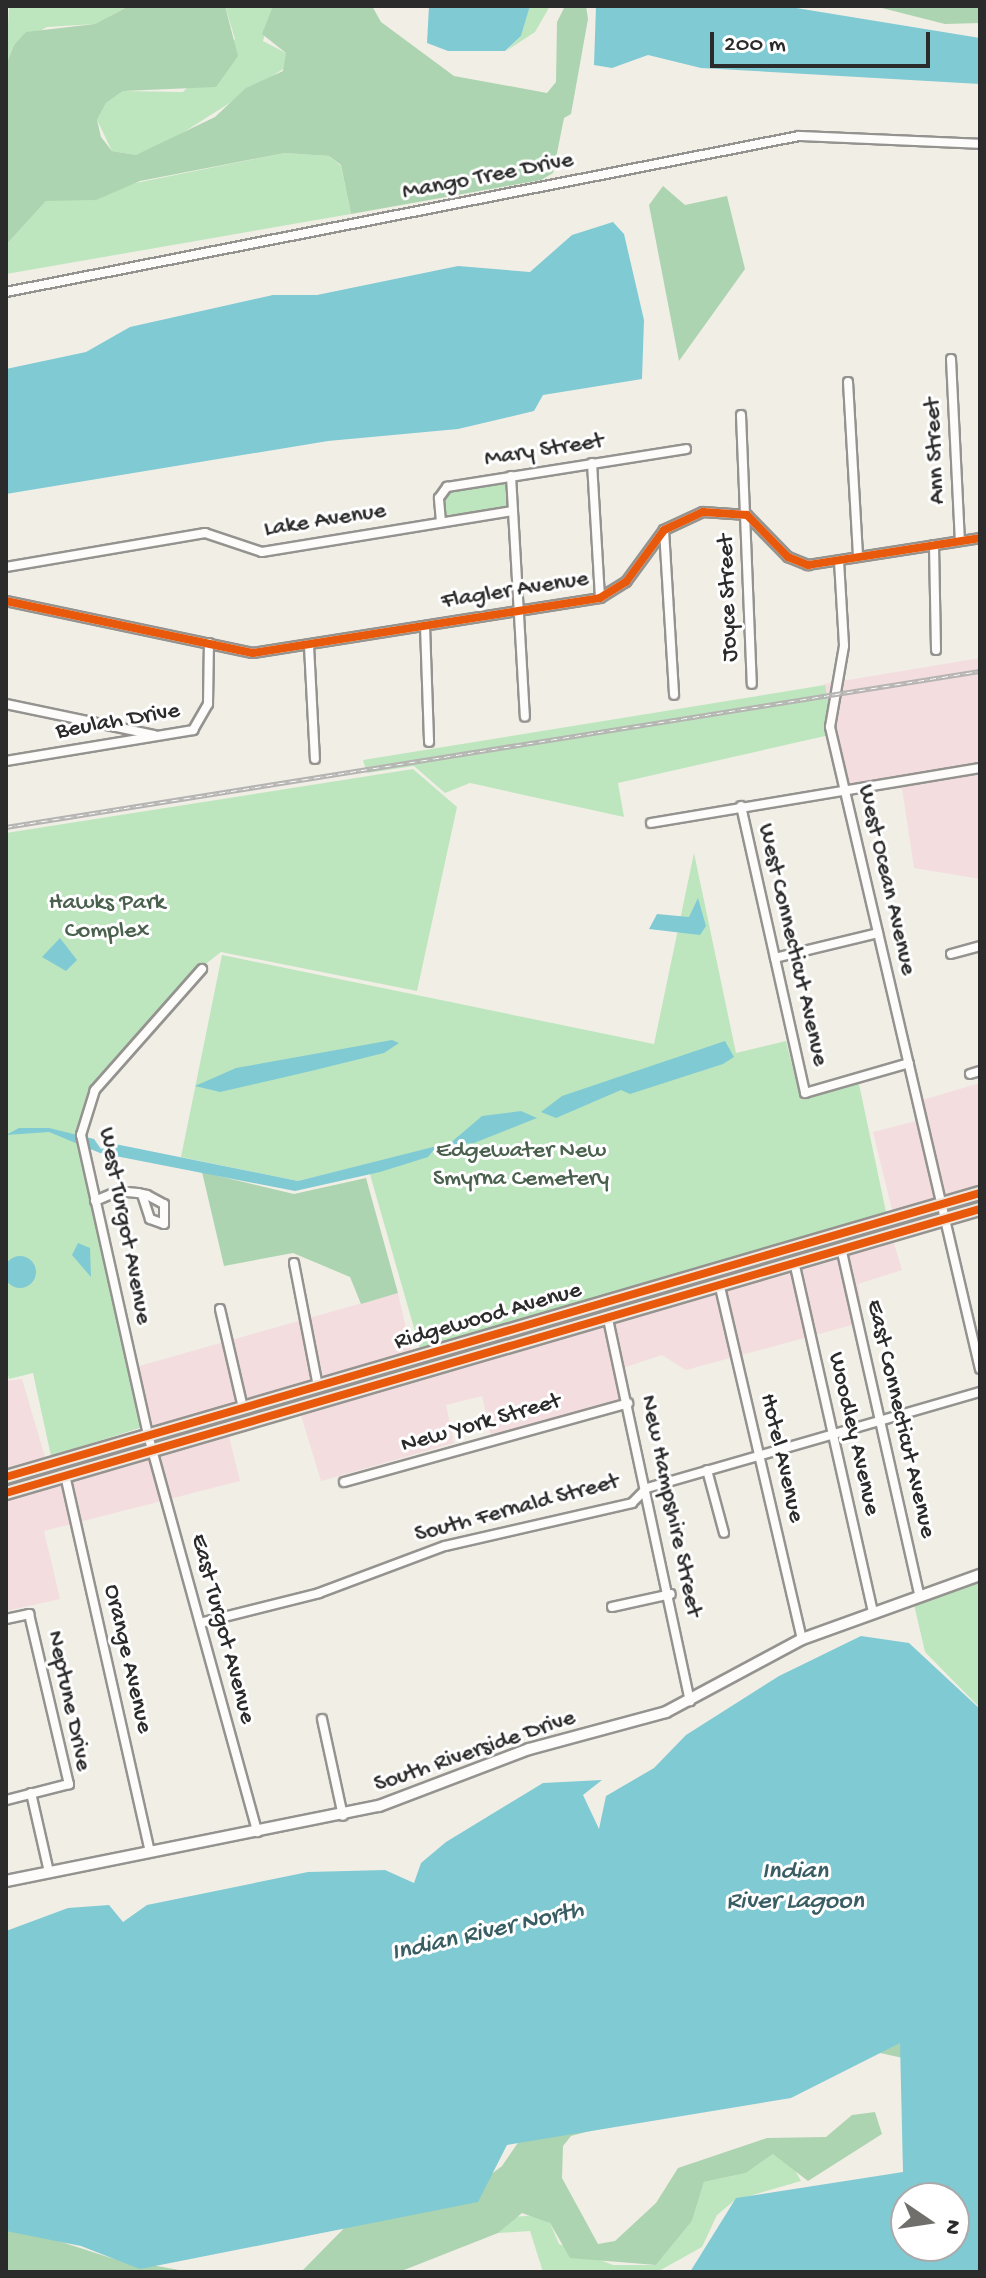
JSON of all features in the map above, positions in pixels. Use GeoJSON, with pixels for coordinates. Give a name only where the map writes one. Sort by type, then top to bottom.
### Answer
{"type":"FeatureCollection","features":[{"type":"Feature","properties":{"kind":"main road","name":"Ridgewood Avenue"},"geometry":{"type":"LineString","coordinates":[[6,1477],[980,1193]]}},
{"type":"Feature","properties":{"kind":"main road","name":"Ridgewood Avenue"},"geometry":{"type":"LineString","coordinates":[[6,1493],[795,1266],[980,1209]]}},
{"type":"Feature","properties":{"kind":"main road"},"geometry":{"type":"LineString","coordinates":[[611,1318],[620,1308],[691,1287],[699,1277]]}},
{"type":"Feature","properties":{"kind":"main road"},"geometry":{"type":"LineString","coordinates":[[495,1352],[584,1319],[592,1308]]}},
{"type":"Feature","properties":{"kind":"main road"},"geometry":{"type":"LineString","coordinates":[[329,1400],[341,1388],[402,1370],[415,1359]]}},
{"type":"Feature","properties":{"kind":"main road"},"geometry":{"type":"LineString","coordinates":[[240,1425],[309,1399],[318,1387]]}},
{"type":"Feature","properties":{"kind":"street","name":"Mango Tree Drive"},"geometry":{"type":"LineString","coordinates":[[6,292],[799,136],[832,132],[980,144]]}},
{"type":"Feature","properties":{"kind":"street","name":"Ann Street"},"geometry":{"type":"LineString","coordinates":[[951,359],[960,541]]}},
{"type":"Feature","properties":{"kind":"street"},"geometry":{"type":"LineString","coordinates":[[848,382],[858,557]]}},
{"type":"Feature","properties":{"kind":"street","name":"Joyce Street"},"geometry":{"type":"LineString","coordinates":[[741,415],[752,684]]}},
{"type":"Feature","properties":{"kind":"street","name":"Mary Street"},"geometry":{"type":"LineString","coordinates":[[441,522],[441,491],[511,476],[686,449]]}},
{"type":"Feature","properties":{"kind":"street"},"geometry":{"type":"LineString","coordinates":[[592,463],[600,598]]}},
{"type":"Feature","properties":{"kind":"street"},"geometry":{"type":"LineString","coordinates":[[511,476],[525,717]]}},
{"type":"Feature","properties":{"kind":"street","name":"Lake Avenue"},"geometry":{"type":"LineString","coordinates":[[6,567],[205,533],[262,552],[513,511]]}},
{"type":"Feature","properties":{"kind":"street","name":"Flagler Avenue"},"geometry":{"type":"LineString","coordinates":[[6,601],[253,653],[600,598],[626,582],[664,530],[703,512],[747,515]]}},
{"type":"Feature","properties":{"kind":"street"},"geometry":{"type":"LineString","coordinates":[[747,515],[798,564],[839,561],[980,538]]}},
{"type":"Feature","properties":{"kind":"street"},"geometry":{"type":"LineString","coordinates":[[664,530],[674,695]]}},
{"type":"Feature","properties":{"kind":"street"},"geometry":{"type":"LineString","coordinates":[[934,545],[936,650]]}},
{"type":"Feature","properties":{"kind":"street","name":"West Ocean Avenue"},"geometry":{"type":"LineString","coordinates":[[839,561],[844,646],[829,719],[980,1369]]}},
{"type":"Feature","properties":{"kind":"street"},"geometry":{"type":"LineString","coordinates":[[425,626],[429,742]]}},
{"type":"Feature","properties":{"kind":"street","name":"Beulah Drive"},"geometry":{"type":"LineString","coordinates":[[6,761],[193,730],[206,716],[209,643]]}},
{"type":"Feature","properties":{"kind":"street"},"geometry":{"type":"LineString","coordinates":[[309,646],[315,759]]}},
{"type":"Feature","properties":{"kind":"street"},"geometry":{"type":"LineString","coordinates":[[6,704],[159,736]]}},
{"type":"Feature","properties":{"kind":"street"},"geometry":{"type":"LineString","coordinates":[[651,823],[980,768]]}},
{"type":"Feature","properties":{"kind":"street","name":"West Connecticut Avenue"},"geometry":{"type":"LineString","coordinates":[[741,806],[805,1093],[909,1063]]}},
{"type":"Feature","properties":{"kind":"street"},"geometry":{"type":"LineString","coordinates":[[775,958],[878,933]]}},
{"type":"Feature","properties":{"kind":"street"},"geometry":{"type":"LineString","coordinates":[[951,954],[980,946]]}},
{"type":"Feature","properties":{"kind":"street","name":"West Turgot Avenue"},"geometry":{"type":"LineString","coordinates":[[148,1435],[81,1139],[95,1090],[202,969]]}},
{"type":"Feature","properties":{"kind":"street"},"geometry":{"type":"LineString","coordinates":[[970,1074],[980,1071]]}},
{"type":"Feature","properties":{"kind":"street"},"geometry":{"type":"LineString","coordinates":[[95,1201],[142,1194]]}},
{"type":"Feature","properties":{"kind":"street","name":"East Connecticut Avenue"},"geometry":{"type":"LineString","coordinates":[[842,1252],[919,1595]]}},
{"type":"Feature","properties":{"kind":"street"},"geometry":{"type":"LineString","coordinates":[[294,1263],[318,1387]]}},
{"type":"Feature","properties":{"kind":"street","name":"Woodley Avenue"},"geometry":{"type":"LineString","coordinates":[[795,1266],[873,1612]]}},
{"type":"Feature","properties":{"kind":"street","name":"Hotel Avenue"},"geometry":{"type":"LineString","coordinates":[[720,1287],[802,1639]]}},
{"type":"Feature","properties":{"kind":"street"},"geometry":{"type":"LineString","coordinates":[[220,1309],[243,1408]]}},
{"type":"Feature","properties":{"kind":"street","name":"New Hampshire Street"},"geometry":{"type":"LineString","coordinates":[[611,1318],[671,1594],[690,1701]]}},
{"type":"Feature","properties":{"kind":"street","name":"South Fernald Street"},"geometry":{"type":"LineString","coordinates":[[200,1623],[319,1593],[445,1546],[632,1503],[647,1488],[980,1392]]}},
{"type":"Feature","properties":{"kind":"street","name":"New York Street"},"geometry":{"type":"LineString","coordinates":[[344,1482],[628,1403]]}},
{"type":"Feature","properties":{"kind":"street","name":"East Turgot Avenue"},"geometry":{"type":"LineString","coordinates":[[148,1435],[257,1832]]}},
{"type":"Feature","properties":{"kind":"street"},"geometry":{"type":"LineString","coordinates":[[707,1470],[724,1533]]}},
{"type":"Feature","properties":{"kind":"street","name":"Orange Avenue"},"geometry":{"type":"LineString","coordinates":[[65,1475],[150,1851]]}},
{"type":"Feature","properties":{"kind":"street","name":"South Riverside Drive"},"geometry":{"type":"LineString","coordinates":[[6,1881],[150,1851],[343,1817],[690,1701],[802,1639],[980,1575]]}},
{"type":"Feature","properties":{"kind":"street"},"geometry":{"type":"LineString","coordinates":[[612,1607],[671,1594]]}},
{"type":"Feature","properties":{"kind":"street","name":"Neptune Drive"},"geometry":{"type":"LineString","coordinates":[[6,1619],[29,1614],[69,1784],[31,1793]]}},
{"type":"Feature","properties":{"kind":"street"},"geometry":{"type":"LineString","coordinates":[[322,1719],[343,1817]]}},
{"type":"Feature","properties":{"kind":"street"},"geometry":{"type":"LineString","coordinates":[[6,1800],[31,1793],[49,1872]]}},
{"type":"Feature","properties":{"kind":"shaded area"},"geometry":{"type":"Polygon","coordinates":[[[980,658],[980,879],[914,868],[902,788],[845,795],[824,684],[980,658]]]}},
{"type":"Feature","properties":{"kind":"shaded area"},"geometry":{"type":"Polygon","coordinates":[[[980,1083],[980,1186],[893,1214],[873,1132],[916,1121],[912,1103],[980,1083]]]}},
{"type":"Feature","properties":{"kind":"shaded area"},"geometry":{"type":"Polygon","coordinates":[[[893,1240],[902,1270],[858,1284],[863,1322],[686,1370],[662,1355],[623,1368],[631,1401],[492,1440],[482,1396],[446,1405],[454,1443],[321,1481],[300,1412],[893,1240]]]}},
{"type":"Feature","properties":{"kind":"shaded area"},"geometry":{"type":"Polygon","coordinates":[[[398,1293],[411,1351],[144,1431],[132,1368],[398,1293]]]}},
{"type":"Feature","properties":{"kind":"shaded area"},"geometry":{"type":"Polygon","coordinates":[[[22,1379],[45,1457],[6,1468],[6,1381],[22,1379]]]}},
{"type":"Feature","properties":{"kind":"shaded area"},"geometry":{"type":"Polygon","coordinates":[[[228,1432],[240,1481],[44,1531],[60,1599],[6,1611],[6,1500],[228,1432]]]}},
{"type":"Feature","properties":{"kind":"green space"},"geometry":{"type":"Polygon","coordinates":[[[9,6],[129,6],[95,24],[47,27],[14,45],[6,65],[9,6]]]}},
{"type":"Feature","properties":{"kind":"green space"},"geometry":{"type":"Polygon","coordinates":[[[129,6],[225,6],[238,56],[216,87],[123,91],[106,103],[97,120],[101,137],[112,151],[136,155],[215,117],[246,88],[283,71],[286,53],[262,34],[273,6],[372,6],[381,22],[454,76],[547,93],[556,82],[557,22],[565,6],[586,6],[588,19],[571,114],[564,118],[553,173],[541,180],[351,214],[341,165],[329,156],[285,153],[140,181],[96,200],[46,201],[6,245],[6,65],[14,45],[26,32],[95,24],[129,6]]]}},
{"type":"Feature","properties":{"kind":"green space"},"geometry":{"type":"Polygon","coordinates":[[[225,6],[273,6],[263,41],[286,53],[288,66],[165,144],[136,155],[112,151],[97,120],[106,103],[123,91],[183,92],[235,39],[225,6]]]}},
{"type":"Feature","properties":{"kind":"green space"},"geometry":{"type":"Polygon","coordinates":[[[530,6],[550,6],[535,32],[506,51],[521,36],[530,6]]]}},
{"type":"Feature","properties":{"kind":"green space"},"geometry":{"type":"Polygon","coordinates":[[[874,6],[980,6],[980,23],[945,24],[874,6]]]}},
{"type":"Feature","properties":{"kind":"green space"},"geometry":{"type":"Polygon","coordinates":[[[285,153],[329,156],[341,166],[351,214],[6,274],[6,245],[46,201],[285,153]]]}},
{"type":"Feature","properties":{"kind":"green space"},"geometry":{"type":"Polygon","coordinates":[[[663,186],[685,205],[727,196],[745,269],[679,361],[649,205],[663,186]]]}},
{"type":"Feature","properties":{"kind":"green space"},"geometry":{"type":"Polygon","coordinates":[[[494,482],[508,485],[507,509],[446,515],[445,493],[494,482]]]}},
{"type":"Feature","properties":{"kind":"green space"},"geometry":{"type":"Polygon","coordinates":[[[825,685],[834,734],[618,783],[624,817],[470,783],[445,793],[414,766],[367,773],[363,760],[825,685]]]}},
{"type":"Feature","properties":{"kind":"green space","name":"Hawks Park Complex"},"geometry":{"type":"Polygon","coordinates":[[[413,769],[457,807],[417,991],[221,952],[188,978],[89,1092],[76,1138],[143,1427],[51,1456],[33,1373],[9,1379],[6,1366],[6,833],[413,769]]]}},
{"type":"Feature","properties":{"kind":"green space","name":"Edgewater New Smyrna Cemetery"},"geometry":{"type":"Polygon","coordinates":[[[694,853],[736,1053],[786,1041],[801,1100],[859,1084],[886,1212],[420,1349],[367,1164],[298,1181],[181,1157],[222,955],[654,1044],[694,853]]]}},
{"type":"Feature","properties":{"kind":"green space"},"geometry":{"type":"Polygon","coordinates":[[[202,1172],[294,1194],[366,1178],[398,1293],[361,1304],[350,1277],[293,1253],[224,1266],[202,1172]]]}},
{"type":"Feature","properties":{"kind":"green space"},"geometry":{"type":"Polygon","coordinates":[[[980,1579],[980,1708],[925,1652],[913,1600],[980,1579]]]}},
{"type":"Feature","properties":{"kind":"green space"},"geometry":{"type":"Polygon","coordinates":[[[911,2001],[903,2058],[880,2053],[571,2136],[563,2146],[562,2178],[598,2244],[615,2241],[656,2203],[678,2168],[767,2138],[826,2137],[852,2115],[875,2112],[882,2134],[808,2181],[773,2154],[746,2173],[704,2182],[692,2221],[656,2265],[570,2258],[550,2223],[522,2213],[498,2233],[399,2272],[301,2272],[361,2211],[477,2185],[502,2166],[526,2131],[911,2001]]]}},
{"type":"Feature","properties":{"kind":"green space"},"geometry":{"type":"Polygon","coordinates":[[[773,2154],[791,2163],[801,2181],[735,2200],[717,2215],[702,2247],[657,2272],[543,2272],[530,2231],[498,2233],[513,2217],[536,2215],[550,2223],[559,2244],[613,2265],[656,2265],[692,2221],[704,2182],[746,2173],[773,2154]]]}},
{"type":"Feature","properties":{"kind":"green space"},"geometry":{"type":"Polygon","coordinates":[[[6,2224],[111,2258],[191,2272],[6,2272],[6,2224]]]}},
{"type":"Feature","properties":{"kind":"water"},"geometry":{"type":"Polygon","coordinates":[[[429,6],[530,6],[521,36],[505,51],[448,51],[427,43],[429,6]]]}},
{"type":"Feature","properties":{"kind":"water"},"geometry":{"type":"Polygon","coordinates":[[[596,6],[784,6],[980,38],[980,84],[701,68],[648,55],[612,68],[594,65],[596,6]]]}},
{"type":"Feature","properties":{"kind":"water"},"geometry":{"type":"Polygon","coordinates":[[[613,222],[624,234],[644,320],[642,379],[543,395],[534,411],[458,429],[328,441],[6,494],[6,369],[86,352],[130,327],[273,295],[317,295],[458,266],[530,272],[572,235],[613,222]]]}},
{"type":"Feature","properties":{"kind":"water"},"geometry":{"type":"Polygon","coordinates":[[[698,898],[706,926],[700,935],[649,929],[657,914],[689,917],[698,898]]]}},
{"type":"Feature","properties":{"kind":"water"},"geometry":{"type":"Polygon","coordinates":[[[60,938],[77,960],[66,971],[42,957],[60,938]]]}},
{"type":"Feature","properties":{"kind":"water"},"geometry":{"type":"Polygon","coordinates":[[[392,1040],[399,1043],[384,1053],[311,1071],[220,1092],[195,1086],[236,1068],[392,1040]]]}},
{"type":"Feature","properties":{"kind":"water"},"geometry":{"type":"Polygon","coordinates":[[[725,1041],[734,1057],[723,1064],[630,1094],[621,1090],[556,1118],[541,1112],[562,1096],[725,1041]]]}},
{"type":"Feature","properties":{"kind":"water"},"geometry":{"type":"Polygon","coordinates":[[[521,1111],[537,1118],[474,1143],[448,1145],[482,1116],[521,1111]]]}},
{"type":"Feature","properties":{"kind":"water"},"geometry":{"type":"Polygon","coordinates":[[[19,1128],[49,1128],[94,1139],[101,1149],[115,1144],[298,1181],[437,1146],[428,1157],[380,1172],[295,1191],[100,1153],[49,1132],[6,1135],[19,1128]]]}},
{"type":"Feature","properties":{"kind":"water"},"geometry":{"type":"Polygon","coordinates":[[[78,1243],[90,1248],[91,1277],[72,1255],[78,1243]]]}},
{"type":"Feature","properties":{"kind":"water"},"geometry":{"type":"Polygon","coordinates":[[[20,1256],[31,1261],[36,1272],[31,1283],[20,1288],[9,1283],[4,1272],[9,1261],[20,1256]]]}},
{"type":"Feature","properties":{"kind":"water","name":"Indian River Lagoon"},"geometry":{"type":"Polygon","coordinates":[[[861,1636],[909,1643],[980,1709],[980,2272],[690,2272],[736,2198],[903,2172],[900,2043],[791,2098],[507,2145],[478,2202],[140,2269],[81,2246],[6,2231],[6,1931],[68,1908],[109,1905],[123,1922],[147,1905],[308,1872],[385,1870],[414,1883],[421,1863],[446,1842],[543,1783],[602,1780],[583,1795],[599,1829],[606,1796],[654,1768],[686,1735],[779,1676],[861,1636]]]}},
{"type":"Feature","properties":{"kind":"railway"},"geometry":{"type":"LineString","coordinates":[[6,827],[980,671]]}},
{"type":"Feature","properties":{"kind":"cycle path"},"geometry":{"type":"LineString","coordinates":[[6,601],[253,653],[600,598],[626,582],[664,530],[703,512],[747,515],[788,557],[808,565],[980,538]]}},
{"type":"Feature","properties":{"kind":"cycle path"},"geometry":{"type":"LineString","coordinates":[[6,1477],[980,1193]]}},
{"type":"Feature","properties":{"kind":"cycle path"},"geometry":{"type":"LineString","coordinates":[[6,1493],[980,1209]]}},
{"type":"Feature","properties":{"kind":"water label","name":"Indian River North"},"geometry":{"type":"Point","coordinates":[488,1933]}}]}
